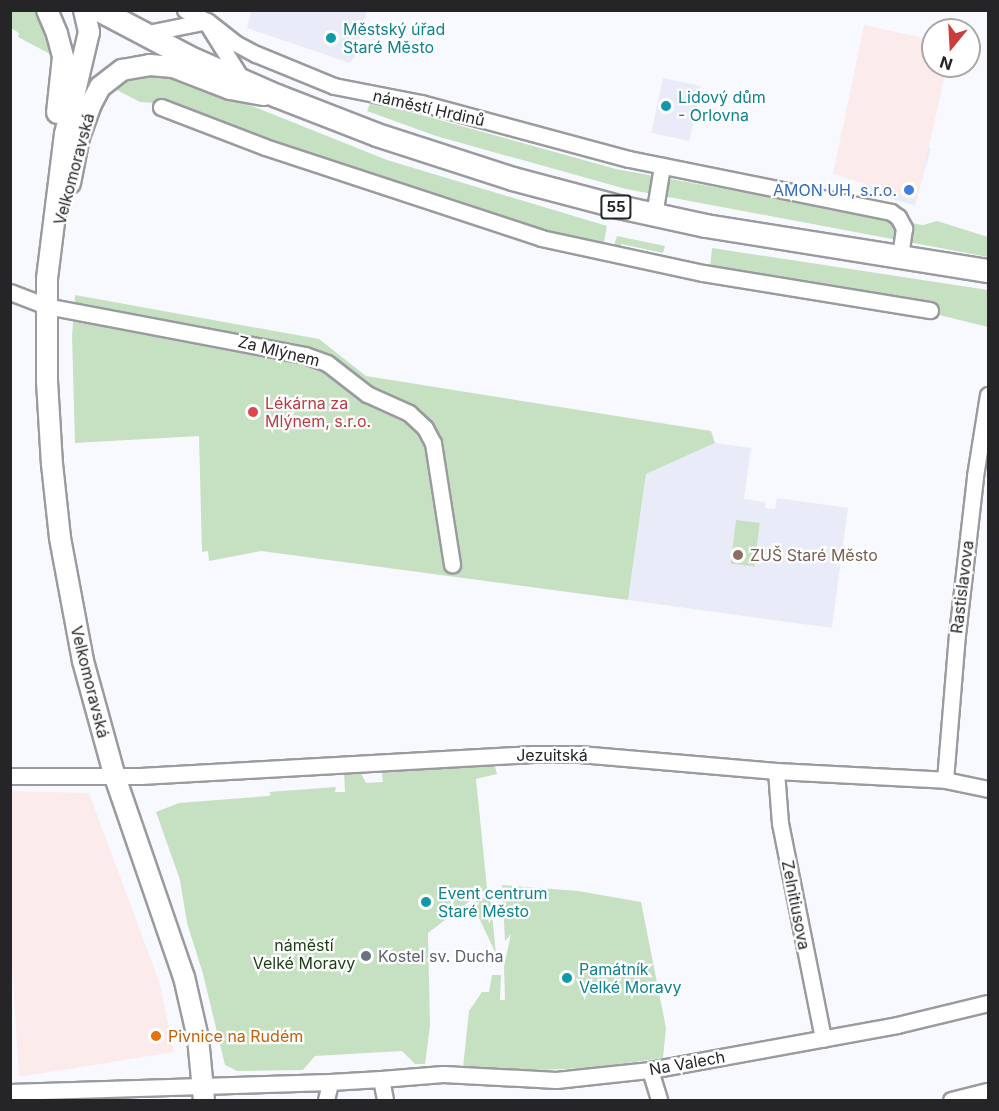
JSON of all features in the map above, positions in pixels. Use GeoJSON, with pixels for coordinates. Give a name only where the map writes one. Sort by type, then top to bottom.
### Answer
{"type":"FeatureCollection","features":[{"type":"Feature","properties":{"kind":"main road","name":"55"},"geometry":{"type":"LineString","coordinates":[[99,10],[143,34],[259,88],[377,135],[513,179],[654,215],[988,271]]}},
{"type":"Feature","properties":{"kind":"street","name":"Velkomoravská"},"geometry":{"type":"LineString","coordinates":[[47,10],[57,34],[63,66],[48,170],[55,195]]}},
{"type":"Feature","properties":{"kind":"street","name":"Velkomoravská"},"geometry":{"type":"LineString","coordinates":[[84,10],[90,27],[69,116],[55,195],[46,306],[51,452],[60,538],[83,661],[115,777],[184,977],[198,1038],[204,1094]]}},
{"type":"Feature","properties":{"kind":"street","name":"náměstí Hrdinů"},"geometry":{"type":"LineString","coordinates":[[185,10],[209,16],[235,43],[256,54],[334,86],[421,103],[662,166],[891,212],[898,217],[903,228],[900,257]]}},
{"type":"Feature","properties":{"kind":"street"},"geometry":{"type":"LineString","coordinates":[[143,34],[209,16],[212,35],[259,88]]}},
{"type":"Feature","properties":{"kind":"street"},"geometry":{"type":"LineString","coordinates":[[87,44],[101,26],[110,23],[225,78],[247,87],[259,88]]}},
{"type":"Feature","properties":{"kind":"street","name":"Velkomoravská"},"geometry":{"type":"LineString","coordinates":[[49,251],[63,219],[80,137],[91,104],[100,87],[122,70],[135,66],[162,66],[182,69],[230,89],[259,88]]}},
{"type":"Feature","properties":{"kind":"street"},"geometry":{"type":"LineString","coordinates":[[161,107],[265,147],[541,238],[703,273],[788,285],[930,310]]}},
{"type":"Feature","properties":{"kind":"street"},"geometry":{"type":"LineString","coordinates":[[654,215],[662,166]]}},
{"type":"Feature","properties":{"kind":"street","name":"Za Mlýnem"},"geometry":{"type":"LineString","coordinates":[[10,292],[46,306],[305,355],[327,363],[367,394],[409,413],[425,428],[433,443],[452,565]]}},
{"type":"Feature","properties":{"kind":"street","name":"Rastislavova"},"geometry":{"type":"LineString","coordinates":[[945,780],[957,635],[974,487],[988,395]]}},
{"type":"Feature","properties":{"kind":"street","name":"Jezuitská"},"geometry":{"type":"LineString","coordinates":[[10,776],[115,777],[532,754],[579,754],[777,771],[945,780],[988,789]]}},
{"type":"Feature","properties":{"kind":"street","name":"Zelnitiusova"},"geometry":{"type":"LineString","coordinates":[[777,771],[781,830],[823,1039]]}},
{"type":"Feature","properties":{"kind":"street","name":"Na Valech"},"geometry":{"type":"LineString","coordinates":[[330,1082],[444,1074],[556,1080],[650,1070],[897,1025],[988,1003]]}},
{"type":"Feature","properties":{"kind":"street"},"geometry":{"type":"LineString","coordinates":[[650,1070],[659,1101]]}},
{"type":"Feature","properties":{"kind":"street"},"geometry":{"type":"LineString","coordinates":[[381,1079],[385,1101]]}},
{"type":"Feature","properties":{"kind":"street"},"geometry":{"type":"LineString","coordinates":[[10,1092],[204,1094],[330,1082],[326,1101]]}},
{"type":"Feature","properties":{"kind":"street"},"geometry":{"type":"LineString","coordinates":[[951,1101],[988,1091]]}},
{"type":"Feature","properties":{"kind":"shaded area","name":"Městský úřad Staré Město"},"geometry":{"type":"Polygon","coordinates":[[[251,10],[367,11],[355,56],[350,63],[247,28],[251,10]]]}},
{"type":"Feature","properties":{"kind":"shaded area"},"geometry":{"type":"Polygon","coordinates":[[[864,25],[921,37],[921,78],[944,78],[917,200],[833,174],[864,25]]]}},
{"type":"Feature","properties":{"kind":"shaded area","name":"Lidový dům - Orlovna"},"geometry":{"type":"Polygon","coordinates":[[[663,78],[701,86],[690,141],[651,133],[663,78]]]}},
{"type":"Feature","properties":{"kind":"shaded area"},"geometry":{"type":"Polygon","coordinates":[[[880,134],[931,149],[915,205],[864,191],[880,134]]]}},
{"type":"Feature","properties":{"kind":"shaded area","name":"ZUŠ Staré Město"},"geometry":{"type":"Polygon","coordinates":[[[715,443],[751,448],[744,499],[765,502],[765,508],[775,509],[777,498],[848,508],[832,628],[628,600],[646,474],[715,443]]]}},
{"type":"Feature","properties":{"kind":"shaded area"},"geometry":{"type":"Polygon","coordinates":[[[10,791],[89,793],[160,984],[174,1052],[19,1077],[10,937],[10,791]]]}},
{"type":"Feature","properties":{"kind":"green space"},"geometry":{"type":"Polygon","coordinates":[[[11,11],[36,11],[45,26],[50,54],[18,37],[19,33],[11,28],[11,11]]]}},
{"type":"Feature","properties":{"kind":"green space"},"geometry":{"type":"Polygon","coordinates":[[[160,72],[187,80],[387,160],[607,226],[603,247],[543,234],[270,145],[171,104],[140,102],[111,87],[128,75],[160,72]]]}},
{"type":"Feature","properties":{"kind":"green space"},"geometry":{"type":"Polygon","coordinates":[[[371,101],[616,169],[923,225],[937,221],[988,237],[988,257],[626,189],[436,136],[367,111],[371,101]]]}},
{"type":"Feature","properties":{"kind":"green space"},"geometry":{"type":"Polygon","coordinates":[[[617,236],[665,246],[663,253],[621,244],[619,251],[613,248],[617,236]]]}},
{"type":"Feature","properties":{"kind":"green space"},"geometry":{"type":"Polygon","coordinates":[[[712,248],[988,290],[988,327],[935,314],[936,304],[834,285],[710,269],[712,248]]]}},
{"type":"Feature","properties":{"kind":"green space"},"geometry":{"type":"Polygon","coordinates":[[[75,295],[319,339],[366,376],[711,431],[715,443],[646,474],[628,600],[261,551],[209,561],[208,551],[202,552],[199,436],[75,443],[72,336],[75,295]]]}},
{"type":"Feature","properties":{"kind":"green space"},"geometry":{"type":"Polygon","coordinates":[[[736,520],[760,523],[754,567],[731,564],[736,520]]]}},
{"type":"Feature","properties":{"kind":"green space","name":"náměstí Velké Moravy"},"geometry":{"type":"Polygon","coordinates":[[[489,764],[495,767],[497,774],[476,779],[487,888],[428,933],[430,1026],[425,1064],[415,1064],[402,1051],[315,1056],[303,1070],[237,1071],[225,1065],[203,974],[187,923],[180,880],[156,812],[179,803],[268,796],[271,795],[269,792],[336,787],[335,792],[345,792],[344,772],[361,773],[366,783],[383,782],[382,774],[386,770],[489,764]]]}},
{"type":"Feature","properties":{"kind":"green space"},"geometry":{"type":"Polygon","coordinates":[[[502,885],[578,891],[641,902],[666,1028],[663,1058],[591,1068],[510,1071],[463,1068],[469,1011],[482,992],[489,992],[492,975],[501,975],[500,1000],[505,1000],[504,966],[511,934],[505,941],[502,885]]]}},
{"type":"Feature","properties":{"kind":"green space"},"geometry":{"type":"Polygon","coordinates":[[[490,896],[496,953],[496,954],[472,903],[490,896]]]}},
{"type":"Feature","properties":{"kind":"place","name":"Městský úřad Staré Město"},"geometry":{"type":"Point","coordinates":[331,38]}},
{"type":"Feature","properties":{"kind":"place","name":"Lidový dům - Orlovna"},"geometry":{"type":"Point","coordinates":[666,106]}},
{"type":"Feature","properties":{"kind":"place","name":"AMON UH, s.r.o."},"geometry":{"type":"Point","coordinates":[909,190]}},
{"type":"Feature","properties":{"kind":"place","name":"Lékárna za Mlýnem, s.r.o."},"geometry":{"type":"Point","coordinates":[253,412]}},
{"type":"Feature","properties":{"kind":"place","name":"ZUŠ Staré Město"},"geometry":{"type":"Point","coordinates":[738,555]}},
{"type":"Feature","properties":{"kind":"place","name":"Event centrum Staré Město"},"geometry":{"type":"Point","coordinates":[426,902]}},
{"type":"Feature","properties":{"kind":"place","name":"Kostel sv. Ducha"},"geometry":{"type":"Point","coordinates":[366,956]}},
{"type":"Feature","properties":{"kind":"place","name":"Památník Velké Moravy"},"geometry":{"type":"Point","coordinates":[567,978]}},
{"type":"Feature","properties":{"kind":"place","name":"Pivnice na Rudém"},"geometry":{"type":"Point","coordinates":[156,1036]}}]}
